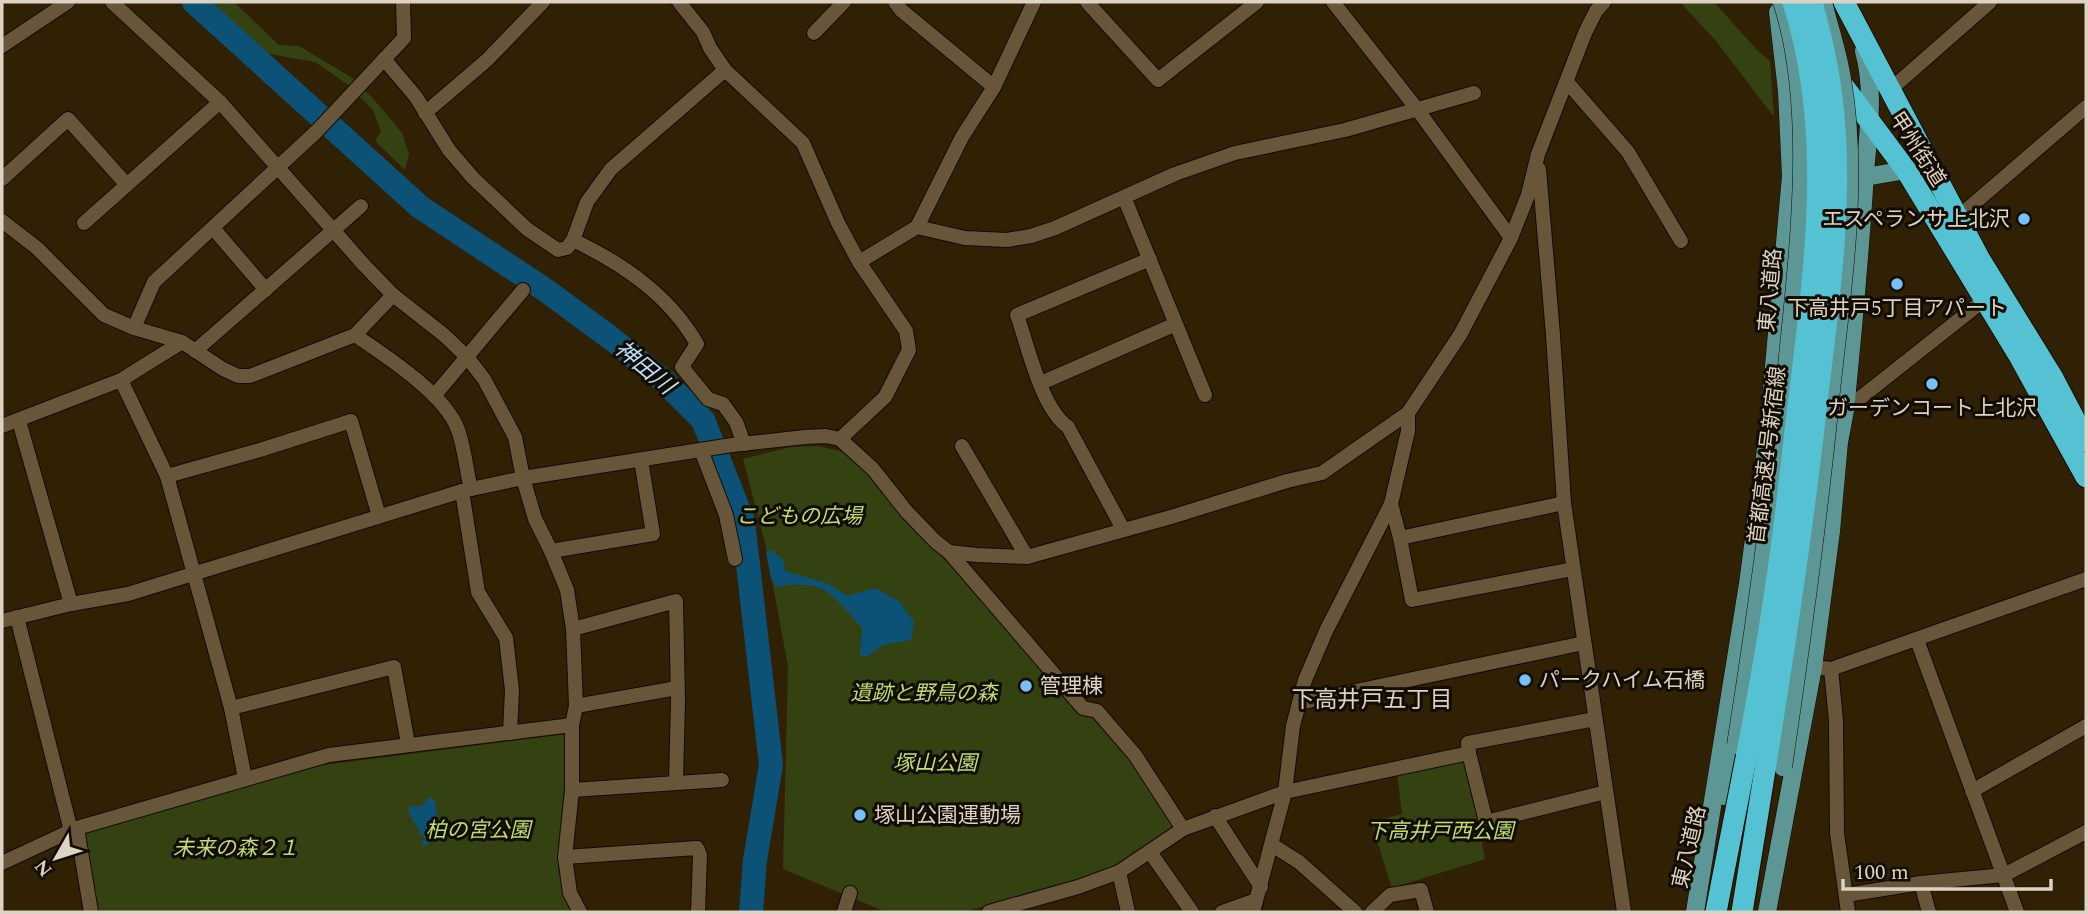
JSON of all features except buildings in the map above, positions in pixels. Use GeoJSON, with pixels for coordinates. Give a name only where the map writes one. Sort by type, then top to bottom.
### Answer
{"type":"FeatureCollection","features":[{"type":"Feature","properties":{"kind":"highway","name":"甲州街道"},"geometry":{"type":"LineString","coordinates":[[1780,2],[1906,170],[2018,355],[2086,477]]}},
{"type":"Feature","properties":{"kind":"highway","name":"首都高速4号新宿線"},"geometry":{"type":"LineString","coordinates":[[1716,912],[1777,583],[1814,250],[1818,188],[1817,136],[1807,57],[1793,2]]}},
{"type":"Feature","properties":{"kind":"highway","name":"首都高速4号新宿線"},"geometry":{"type":"LineString","coordinates":[[1742,912],[1795,584],[1832,251],[1836,188],[1835,135],[1831,90],[1812,2]]}},
{"type":"Feature","properties":{"kind":"highway","name":"甲州街道"},"geometry":{"type":"LineString","coordinates":[[1853,11],[1957,218],[2053,378],[2086,441]]}},
{"type":"Feature","properties":{"kind":"main road"},"geometry":{"type":"LineString","coordinates":[[1696,912],[1748,584],[1768,434],[1791,176],[1780,2]]}},
{"type":"Feature","properties":{"kind":"main road","name":"東八道路"},"geometry":{"type":"LineString","coordinates":[[1696,912],[1736,745],[1760,599],[1795,279],[1802,155],[1800,107],[1791,29],[1780,2]]}},
{"type":"Feature","properties":{"kind":"main road"},"geometry":{"type":"LineString","coordinates":[[1765,912],[1822,489],[1850,195],[1842,78],[1823,2]]}},
{"type":"Feature","properties":{"kind":"main road"},"geometry":{"type":"LineString","coordinates":[[1765,912],[1822,668],[1831,531],[1839,442],[1845,410],[1865,177],[1870,78],[1853,11]]}},
{"type":"Feature","properties":{"kind":"main road"},"geometry":{"type":"LineString","coordinates":[[1865,177],[1906,170]]}},
{"type":"Feature","properties":{"kind":"main road"},"geometry":{"type":"LineString","coordinates":[[1768,434],[1839,442]]}},
{"type":"Feature","properties":{"kind":"street"},"geometry":{"type":"LineString","coordinates":[[2,46],[68,2]]}},
{"type":"Feature","properties":{"kind":"street"},"geometry":{"type":"LineString","coordinates":[[112,2],[220,102],[393,295],[467,357],[484,379],[515,437],[535,519],[567,590],[573,629],[576,706],[572,725],[572,790],[565,857],[570,893],[580,912]]}},
{"type":"Feature","properties":{"kind":"street"},"geometry":{"type":"LineString","coordinates":[[134,328],[154,282],[319,128],[404,38],[403,2]]}},
{"type":"Feature","properties":{"kind":"street"},"geometry":{"type":"LineString","coordinates":[[425,113],[487,60],[543,2]]}},
{"type":"Feature","properties":{"kind":"street"},"geometry":{"type":"LineString","coordinates":[[680,2],[703,32],[725,70],[803,143],[838,223],[859,261],[906,331],[909,350],[885,397],[840,439]]}},
{"type":"Feature","properties":{"kind":"street"},"geometry":{"type":"LineString","coordinates":[[814,33],[844,2]]}},
{"type":"Feature","properties":{"kind":"street"},"geometry":{"type":"LineString","coordinates":[[895,2],[901,10],[994,88]]}},
{"type":"Feature","properties":{"kind":"street"},"geometry":{"type":"LineString","coordinates":[[859,261],[916,227],[955,149],[994,88],[1034,2]]}},
{"type":"Feature","properties":{"kind":"street"},"geometry":{"type":"LineString","coordinates":[[1087,2],[1158,80],[1257,2]]}},
{"type":"Feature","properties":{"kind":"street"},"geometry":{"type":"LineString","coordinates":[[1334,2],[1417,109],[1511,238]]}},
{"type":"Feature","properties":{"kind":"street"},"geometry":{"type":"LineString","coordinates":[[949,552],[1027,557],[1322,473],[1408,413],[1460,335],[1511,238],[1528,195],[1538,154],[1585,33],[1596,11],[1604,2]]}},
{"type":"Feature","properties":{"kind":"street"},"geometry":{"type":"LineString","coordinates":[[1891,89],[1990,2]]}},
{"type":"Feature","properties":{"kind":"street"},"geometry":{"type":"LineString","coordinates":[[384,59],[449,150],[473,178],[527,229],[558,250],[567,248],[573,240],[587,202],[611,169],[725,70]]}},
{"type":"Feature","properties":{"kind":"street"},"geometry":{"type":"LineString","coordinates":[[1567,82],[1621,142],[1681,241]]}},
{"type":"Feature","properties":{"kind":"street"},"geometry":{"type":"LineString","coordinates":[[916,227],[965,238],[1007,240],[1055,228],[1175,174],[1235,153],[1345,130],[1474,93]]}},
{"type":"Feature","properties":{"kind":"street"},"geometry":{"type":"LineString","coordinates":[[84,223],[220,102]]}},
{"type":"Feature","properties":{"kind":"street"},"geometry":{"type":"LineString","coordinates":[[1957,218],[2086,107]]}},
{"type":"Feature","properties":{"kind":"street"},"geometry":{"type":"LineString","coordinates":[[2,179],[68,119],[127,185]]}},
{"type":"Feature","properties":{"kind":"street"},"geometry":{"type":"LineString","coordinates":[[1538,154],[1555,352],[1564,503],[1623,912]]}},
{"type":"Feature","properties":{"kind":"street"},"geometry":{"type":"LineString","coordinates":[[1124,197],[1205,395]]}},
{"type":"Feature","properties":{"kind":"street"},"geometry":{"type":"LineString","coordinates":[[195,351],[361,206]]}},
{"type":"Feature","properties":{"kind":"street"},"geometry":{"type":"LineString","coordinates":[[2,222],[37,248],[104,315],[134,328],[182,342],[238,376],[250,376],[355,335],[393,295]]}},
{"type":"Feature","properties":{"kind":"street"},"geometry":{"type":"LineString","coordinates":[[213,228],[266,290]]}},
{"type":"Feature","properties":{"kind":"street"},"geometry":{"type":"LineString","coordinates":[[573,240],[597,251],[652,288],[697,344],[682,368],[708,399],[723,404],[736,422],[744,444]]}},
{"type":"Feature","properties":{"kind":"street"},"geometry":{"type":"LineString","coordinates":[[1123,529],[1069,427],[1057,419],[1041,383],[1017,314],[1150,259]]}},
{"type":"Feature","properties":{"kind":"street"},"geometry":{"type":"LineString","coordinates":[[433,396],[523,290]]}},
{"type":"Feature","properties":{"kind":"street"},"geometry":{"type":"LineString","coordinates":[[1845,410],[1984,300]]}},
{"type":"Feature","properties":{"kind":"street"},"geometry":{"type":"LineString","coordinates":[[1041,383],[1176,324]]}},
{"type":"Feature","properties":{"kind":"street"},"geometry":{"type":"LineString","coordinates":[[355,335],[412,376],[448,408],[458,429],[478,592],[506,638],[512,690],[510,733]]}},
{"type":"Feature","properties":{"kind":"street"},"geometry":{"type":"LineString","coordinates":[[2,426],[121,380],[182,342]]}},
{"type":"Feature","properties":{"kind":"street"},"geometry":{"type":"LineString","coordinates":[[121,380],[167,476],[231,708],[245,778]]}},
{"type":"Feature","properties":{"kind":"street"},"geometry":{"type":"LineString","coordinates":[[1256,900],[1285,792],[1293,726],[1310,664],[1391,504],[1408,430],[1408,413]]}},
{"type":"Feature","properties":{"kind":"street"},"geometry":{"type":"LineString","coordinates":[[19,421],[71,604]]}},
{"type":"Feature","properties":{"kind":"street"},"geometry":{"type":"LineString","coordinates":[[167,476],[351,421],[379,516]]}},
{"type":"Feature","properties":{"kind":"street"},"geometry":{"type":"LineString","coordinates":[[2,621],[71,604],[128,594],[466,490],[523,478],[726,446],[826,436],[840,439],[873,469],[907,512],[934,541],[949,552],[1083,708],[1097,711],[1135,755],[1183,829]]}},
{"type":"Feature","properties":{"kind":"street"},"geometry":{"type":"LineString","coordinates":[[962,446],[1027,557]]}},
{"type":"Feature","properties":{"kind":"street"},"geometry":{"type":"LineString","coordinates":[[703,450],[726,515],[735,559]]}},
{"type":"Feature","properties":{"kind":"street"},"geometry":{"type":"LineString","coordinates":[[551,551],[653,534],[641,460]]}},
{"type":"Feature","properties":{"kind":"street"},"geometry":{"type":"LineString","coordinates":[[1401,538],[1564,503]]}},
{"type":"Feature","properties":{"kind":"street"},"geometry":{"type":"LineString","coordinates":[[1391,504],[1401,538],[1412,600],[1573,569]]}},
{"type":"Feature","properties":{"kind":"street"},"geometry":{"type":"LineString","coordinates":[[1848,912],[1837,833],[1836,721],[1822,668],[1917,639],[2086,579]]}},
{"type":"Feature","properties":{"kind":"street"},"geometry":{"type":"LineString","coordinates":[[573,629],[676,601],[676,782]]}},
{"type":"Feature","properties":{"kind":"street"},"geometry":{"type":"LineString","coordinates":[[17,617],[74,830],[91,912]]}},
{"type":"Feature","properties":{"kind":"street"},"geometry":{"type":"LineString","coordinates":[[1917,639],[2017,912]]}},
{"type":"Feature","properties":{"kind":"street"},"geometry":{"type":"LineString","coordinates":[[1299,703],[1584,643]]}},
{"type":"Feature","properties":{"kind":"street"},"geometry":{"type":"LineString","coordinates":[[231,708],[394,667],[408,744]]}},
{"type":"Feature","properties":{"kind":"street"},"geometry":{"type":"LineString","coordinates":[[576,706],[677,688]]}},
{"type":"Feature","properties":{"kind":"street"},"geometry":{"type":"LineString","coordinates":[[1595,719],[1468,743],[1469,753],[1486,822],[1606,792]]}},
{"type":"Feature","properties":{"kind":"street"},"geometry":{"type":"LineString","coordinates":[[2,863],[74,830],[329,755],[572,725]]}},
{"type":"Feature","properties":{"kind":"street"},"geometry":{"type":"LineString","coordinates":[[1972,791],[2086,726]]}},
{"type":"Feature","properties":{"kind":"street"},"geometry":{"type":"LineString","coordinates":[[989,912],[1079,887],[1119,872],[1183,829],[1285,792],[1469,753]]}},
{"type":"Feature","properties":{"kind":"street"},"geometry":{"type":"LineString","coordinates":[[572,790],[722,780]]}},
{"type":"Feature","properties":{"kind":"street"},"geometry":{"type":"LineString","coordinates":[[1215,816],[1256,900]]}},
{"type":"Feature","properties":{"kind":"street"},"geometry":{"type":"LineString","coordinates":[[1846,895],[1921,883],[2004,876],[2086,832]]}},
{"type":"Feature","properties":{"kind":"street"},"geometry":{"type":"LineString","coordinates":[[1272,845],[1299,862],[1355,912]]}},
{"type":"Feature","properties":{"kind":"street"},"geometry":{"type":"LineString","coordinates":[[565,857],[697,848],[700,855],[698,912]]}},
{"type":"Feature","properties":{"kind":"street"},"geometry":{"type":"LineString","coordinates":[[1150,852],[1192,912]]}},
{"type":"Feature","properties":{"kind":"street"},"geometry":{"type":"LineString","coordinates":[[1119,872],[1128,912]]}},
{"type":"Feature","properties":{"kind":"street"},"geometry":{"type":"LineString","coordinates":[[1921,883],[1929,912]]}},
{"type":"Feature","properties":{"kind":"street"},"geometry":{"type":"LineString","coordinates":[[1372,912],[1390,895],[1421,890],[1427,912]]}},
{"type":"Feature","properties":{"kind":"street"},"geometry":{"type":"LineString","coordinates":[[844,912],[850,893]]}},
{"type":"Feature","properties":{"kind":"street"},"geometry":{"type":"LineString","coordinates":[[1222,912],[1256,900]]}},
{"type":"Feature","properties":{"kind":"green space"},"geometry":{"type":"Polygon","coordinates":[[[209,2],[234,2],[279,45],[299,46],[354,79],[402,133],[409,154],[405,170],[375,141],[381,131],[373,110],[347,84],[315,62],[264,53],[209,2]]]}},
{"type":"Feature","properties":{"kind":"green space"},"geometry":{"type":"Polygon","coordinates":[[[1680,2],[1714,2],[1770,61],[1774,117],[1716,41],[1680,2]]]}},
{"type":"Feature","properties":{"kind":"green space","name":"塚山公園"},"geometry":{"type":"Polygon","coordinates":[[[818,446],[844,452],[860,464],[925,540],[1041,657],[1129,756],[1179,828],[1117,869],[963,912],[886,912],[783,869],[788,666],[765,543],[743,459],[791,447],[818,446]]]}},
{"type":"Feature","properties":{"kind":"green space","name":"柏の宮公園"},"geometry":{"type":"Polygon","coordinates":[[[568,734],[558,868],[572,912],[97,912],[85,832],[308,767],[568,734]]]}},
{"type":"Feature","properties":{"kind":"green space","name":"下高井戸西公園"},"geometry":{"type":"Polygon","coordinates":[[[1465,756],[1485,859],[1392,888],[1371,822],[1402,814],[1397,773],[1465,756]]]}},
{"type":"Feature","properties":{"kind":"water"},"geometry":{"type":"Polygon","coordinates":[[[771,550],[783,559],[785,571],[827,583],[848,596],[875,588],[899,601],[914,622],[911,640],[883,645],[868,656],[860,657],[862,628],[835,598],[818,587],[777,587],[771,579],[766,552],[771,550]]]}},
{"type":"Feature","properties":{"kind":"water"},"geometry":{"type":"Polygon","coordinates":[[[430,797],[435,801],[437,816],[447,833],[453,835],[442,842],[430,839],[428,845],[423,846],[423,834],[419,836],[419,828],[408,809],[412,806],[420,807],[430,797]]]}},
{"type":"Feature","properties":{"kind":"waterway","name":"神田川"},"geometry":{"type":"LineString","coordinates":[[194,2],[420,207],[544,289],[612,339],[664,381],[703,420],[743,521],[771,765],[755,860],[751,912]]}},
{"type":"Feature","properties":{"kind":"place","name":"エスペランサ上北沢"},"geometry":{"type":"Point","coordinates":[2024,219]}},
{"type":"Feature","properties":{"kind":"place","name":"下高井戸5丁目アパート"},"geometry":{"type":"Point","coordinates":[1897,284]}},
{"type":"Feature","properties":{"kind":"place","name":"ガーデンコート上北沢"},"geometry":{"type":"Point","coordinates":[1932,384]}},
{"type":"Feature","properties":{"kind":"place","name":"パークハイム石橋"},"geometry":{"type":"Point","coordinates":[1525,680]}},
{"type":"Feature","properties":{"kind":"place","name":"管理棟"},"geometry":{"type":"Point","coordinates":[1026,686]}},
{"type":"Feature","properties":{"kind":"place","name":"塚山公園運動場"},"geometry":{"type":"Point","coordinates":[860,815]}},
{"type":"Feature","properties":{"kind":"district","name":"下高井戸五丁目"},"geometry":{"type":"Point","coordinates":[1372,699]}},
{"type":"Feature","properties":{"kind":"park label","name":"こどもの広場"},"geometry":{"type":"Point","coordinates":[799,516]}},
{"type":"Feature","properties":{"kind":"park label","name":"遺跡と野鳥の森"},"geometry":{"type":"Point","coordinates":[924,693]}},
{"type":"Feature","properties":{"kind":"park label","name":"未来の森２１"},"geometry":{"type":"Point","coordinates":[236,848]}}]}
